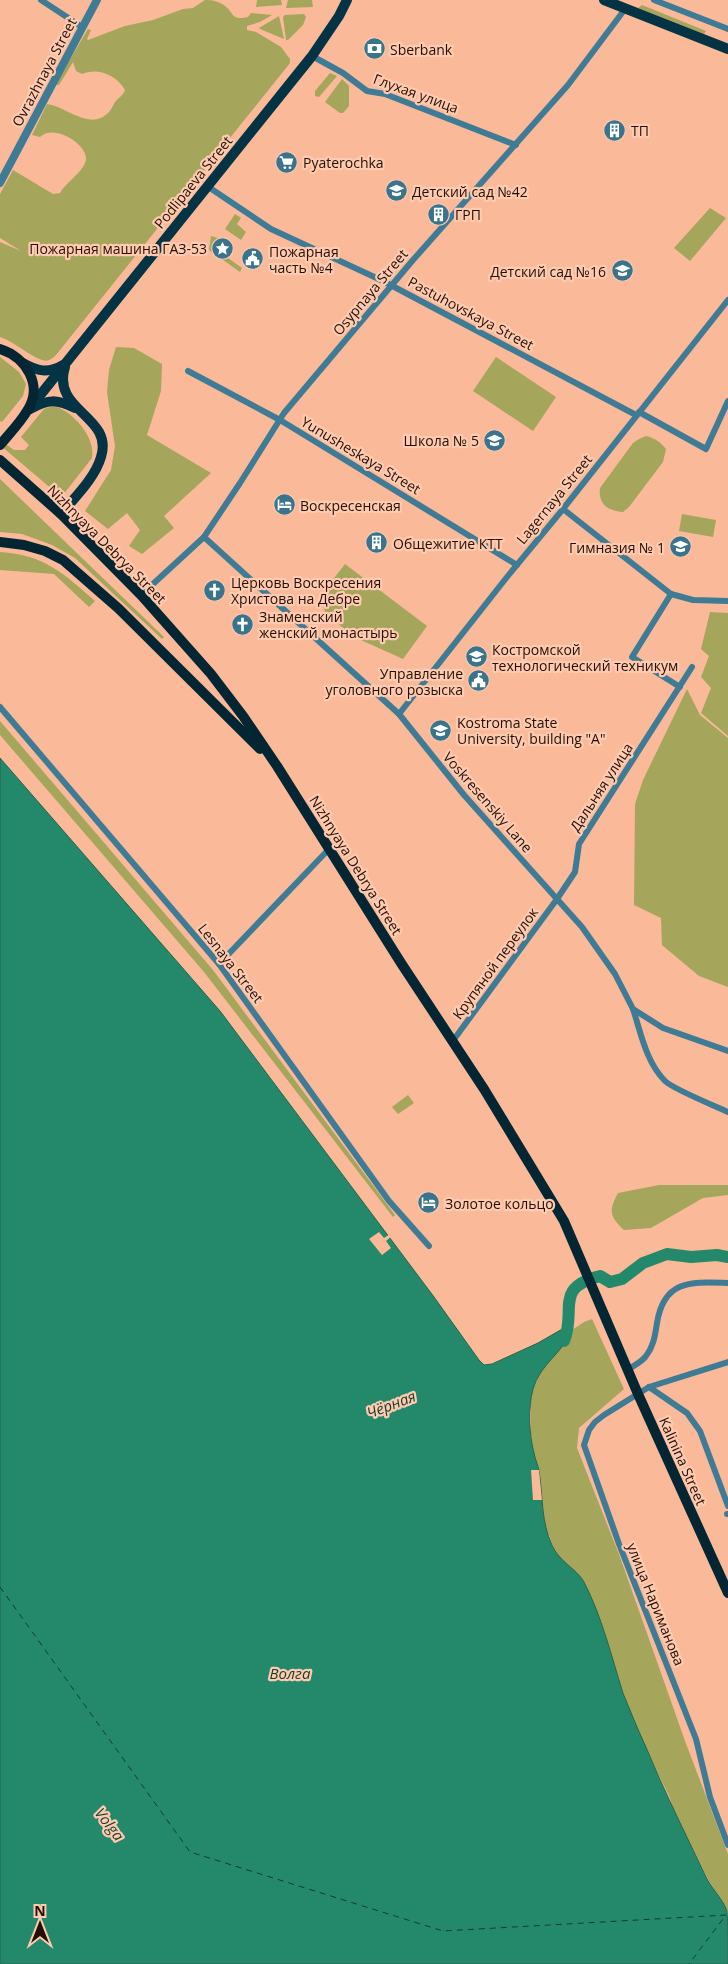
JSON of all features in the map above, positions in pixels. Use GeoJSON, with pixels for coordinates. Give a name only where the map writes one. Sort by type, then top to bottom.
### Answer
{"type":"FeatureCollection","features":[{"type":"Feature","properties":{"kind":"highway"},"geometry":{"type":"LineString","coordinates":[[0,349],[23,363],[33,381],[32,401],[28,410],[0,445]]}},
{"type":"Feature","properties":{"kind":"highway","name":"Nizhnyaya Debrya Street"},"geometry":{"type":"LineString","coordinates":[[0,460],[61,514],[141,595],[211,674],[243,716],[484,1090],[564,1221],[614,1339]]}},
{"type":"Feature","properties":{"kind":"highway"},"geometry":{"type":"LineString","coordinates":[[0,542],[24,545],[44,551],[62,560],[118,608],[277,766]]}},
{"type":"Feature","properties":{"kind":"highway","name":"Kalinina Street"},"geometry":{"type":"LineString","coordinates":[[614,1339],[728,1593]]}},
{"type":"Feature","properties":{"kind":"main road"},"geometry":{"type":"LineString","coordinates":[[339,16],[347,0]]}},
{"type":"Feature","properties":{"kind":"main road"},"geometry":{"type":"LineString","coordinates":[[339,16],[355,0]]}},
{"type":"Feature","properties":{"kind":"main road"},"geometry":{"type":"LineString","coordinates":[[604,0],[728,49]]}},
{"type":"Feature","properties":{"kind":"main road","name":"Podlipaeva Street"},"geometry":{"type":"LineString","coordinates":[[28,410],[312,56],[339,16]]}},
{"type":"Feature","properties":{"kind":"main road"},"geometry":{"type":"LineString","coordinates":[[23,363],[45,371],[52,371],[66,364]]}},
{"type":"Feature","properties":{"kind":"main road"},"geometry":{"type":"LineString","coordinates":[[66,364],[62,379],[63,389],[76,408]]}},
{"type":"Feature","properties":{"kind":"main road"},"geometry":{"type":"LineString","coordinates":[[28,410],[53,400],[65,403],[76,408],[88,418],[97,429],[102,443],[101,457],[89,478],[61,514]]}},
{"type":"Feature","properties":{"kind":"street"},"geometry":{"type":"LineString","coordinates":[[41,0],[82,27]]}},
{"type":"Feature","properties":{"kind":"street","name":"Ovrazhnaya Street"},"geometry":{"type":"LineString","coordinates":[[0,183],[97,0]]}},
{"type":"Feature","properties":{"kind":"street"},"geometry":{"type":"LineString","coordinates":[[654,0],[728,29]]}},
{"type":"Feature","properties":{"kind":"street","name":"Osypnaya Street"},"geometry":{"type":"LineString","coordinates":[[141,595],[204,536],[280,420],[392,286],[568,85],[625,9]]}},
{"type":"Feature","properties":{"kind":"street","name":"Глухая улица"},"geometry":{"type":"LineString","coordinates":[[312,56],[343,73],[367,91],[385,94],[516,145]]}},
{"type":"Feature","properties":{"kind":"street","name":"Pastuhovskaya Street"},"geometry":{"type":"LineString","coordinates":[[207,186],[271,229],[392,286],[706,449],[728,401]]}},
{"type":"Feature","properties":{"kind":"street","name":"Lagernaya Street"},"geometry":{"type":"LineString","coordinates":[[399,714],[517,565],[564,510],[728,300]]}},
{"type":"Feature","properties":{"kind":"street","name":"Yunusheskaya Street"},"geometry":{"type":"LineString","coordinates":[[188,371],[280,420],[517,565]]}},
{"type":"Feature","properties":{"kind":"street"},"geometry":{"type":"LineString","coordinates":[[564,510],[671,594],[693,600],[728,601]]}},
{"type":"Feature","properties":{"kind":"street","name":"Voskresenskiy Lane"},"geometry":{"type":"LineString","coordinates":[[204,536],[399,714],[464,795],[557,899]]}},
{"type":"Feature","properties":{"kind":"street"},"geometry":{"type":"LineString","coordinates":[[671,594],[632,657],[680,687]]}},
{"type":"Feature","properties":{"kind":"street","name":"Дальняя улица"},"geometry":{"type":"LineString","coordinates":[[557,899],[575,872],[580,844],[692,667]]}},
{"type":"Feature","properties":{"kind":"street","name":"Lesnaya Street"},"geometry":{"type":"LineString","coordinates":[[0,707],[219,964],[389,1201],[428,1246]]}},
{"type":"Feature","properties":{"kind":"street"},"geometry":{"type":"LineString","coordinates":[[219,964],[329,849]]}},
{"type":"Feature","properties":{"kind":"street"},"geometry":{"type":"LineString","coordinates":[[557,899],[582,927],[615,974],[633,1010],[648,1054],[656,1070],[666,1082],[728,1112]]}},
{"type":"Feature","properties":{"kind":"street","name":"Крупяной переулок"},"geometry":{"type":"LineString","coordinates":[[452,1042],[557,899]]}},
{"type":"Feature","properties":{"kind":"street"},"geometry":{"type":"LineString","coordinates":[[633,1010],[663,1028],[728,1052]]}},
{"type":"Feature","properties":{"kind":"street"},"geometry":{"type":"LineString","coordinates":[[627,1370],[646,1357],[654,1344],[663,1300],[683,1284],[698,1282],[728,1283]]}},
{"type":"Feature","properties":{"kind":"street","name":"улица Нариманова"},"geometry":{"type":"LineString","coordinates":[[728,1362],[719,1363],[649,1386],[595,1422],[589,1430],[584,1445],[619,1544],[696,1739],[710,1797],[728,1845]]}},
{"type":"Feature","properties":{"kind":"street"},"geometry":{"type":"LineString","coordinates":[[649,1386],[687,1413],[700,1431],[728,1506]]}},
{"type":"Feature","properties":{"kind":"shaded area"},"geometry":{"type":"Polygon","coordinates":[[[205,0],[220,3],[238,18],[248,17],[251,13],[272,15],[260,22],[247,26],[247,30],[256,32],[281,47],[290,59],[290,63],[56,355],[44,361],[0,337],[0,242],[21,251],[0,238],[0,194],[13,170],[53,194],[60,193],[85,163],[85,153],[69,137],[53,132],[46,133],[40,137],[32,135],[47,104],[79,117],[94,120],[102,118],[109,112],[124,92],[125,90],[112,76],[94,71],[82,74],[76,71],[73,62],[59,85],[56,85],[88,29],[91,30],[88,40],[125,26],[153,20],[183,9],[193,8],[205,0]]]}},
{"type":"Feature","properties":{"kind":"shaded area"},"geometry":{"type":"Polygon","coordinates":[[[257,0],[281,0],[282,5],[256,7],[257,0]]]}},
{"type":"Feature","properties":{"kind":"shaded area"},"geometry":{"type":"Polygon","coordinates":[[[288,0],[312,0],[313,7],[286,8],[288,0]]]}},
{"type":"Feature","properties":{"kind":"shaded area"},"geometry":{"type":"Polygon","coordinates":[[[642,5],[706,31],[704,34],[638,8],[642,5]]]}},
{"type":"Feature","properties":{"kind":"shaded area"},"geometry":{"type":"Polygon","coordinates":[[[304,14],[306,17],[303,25],[286,40],[283,17],[285,15],[304,14]]]}},
{"type":"Feature","properties":{"kind":"shaded area"},"geometry":{"type":"Polygon","coordinates":[[[279,16],[284,39],[259,28],[279,16]]]}},
{"type":"Feature","properties":{"kind":"shaded area"},"geometry":{"type":"Polygon","coordinates":[[[330,73],[337,76],[319,97],[315,96],[315,91],[330,73]]]}},
{"type":"Feature","properties":{"kind":"shaded area"},"geometry":{"type":"Polygon","coordinates":[[[342,79],[349,86],[349,106],[343,113],[340,113],[325,102],[342,79]]]}},
{"type":"Feature","properties":{"kind":"shaded area"},"geometry":{"type":"Polygon","coordinates":[[[710,208],[726,218],[690,261],[674,248],[710,208]]]}},
{"type":"Feature","properties":{"kind":"shaded area"},"geometry":{"type":"Polygon","coordinates":[[[235,214],[241,218],[237,224],[246,232],[241,240],[225,229],[235,214]]]}},
{"type":"Feature","properties":{"kind":"shaded area"},"geometry":{"type":"Polygon","coordinates":[[[211,236],[218,238],[222,254],[227,252],[221,240],[233,249],[228,258],[242,268],[240,272],[209,250],[211,236]]]}},
{"type":"Feature","properties":{"kind":"shaded area"},"geometry":{"type":"Polygon","coordinates":[[[116,347],[134,348],[162,364],[161,391],[147,435],[211,473],[164,516],[174,528],[142,554],[129,546],[140,530],[127,513],[108,529],[85,511],[111,470],[115,446],[107,392],[109,370],[116,347]]]}},
{"type":"Feature","properties":{"kind":"shaded area"},"geometry":{"type":"Polygon","coordinates":[[[0,357],[19,372],[26,384],[23,396],[2,422],[0,421],[0,357]]]}},
{"type":"Feature","properties":{"kind":"shaded area"},"geometry":{"type":"Polygon","coordinates":[[[496,357],[556,397],[533,431],[473,391],[496,357]]]}},
{"type":"Feature","properties":{"kind":"shaded area"},"geometry":{"type":"Polygon","coordinates":[[[53,406],[68,413],[75,419],[86,433],[92,450],[92,458],[63,495],[60,496],[0,445],[0,440],[14,450],[25,450],[29,445],[21,437],[44,409],[53,406]]]}},
{"type":"Feature","properties":{"kind":"shaded area"},"geometry":{"type":"Polygon","coordinates":[[[646,436],[662,444],[666,449],[663,462],[629,507],[623,512],[605,506],[602,502],[600,488],[633,443],[646,436]]]}},
{"type":"Feature","properties":{"kind":"shaded area"},"geometry":{"type":"Polygon","coordinates":[[[0,479],[164,637],[162,639],[75,558],[52,545],[22,534],[0,532],[0,479]]]}},
{"type":"Feature","properties":{"kind":"shaded area"},"geometry":{"type":"Polygon","coordinates":[[[682,514],[716,520],[713,537],[679,531],[682,514]]]}},
{"type":"Feature","properties":{"kind":"shaded area"},"geometry":{"type":"Polygon","coordinates":[[[0,552],[41,561],[63,574],[95,601],[89,607],[54,574],[0,570],[0,552]]]}},
{"type":"Feature","properties":{"kind":"shaded area"},"geometry":{"type":"Polygon","coordinates":[[[345,564],[427,626],[403,659],[352,636],[325,612],[321,595],[345,564]]]}},
{"type":"Feature","properties":{"kind":"shaded area"},"geometry":{"type":"Polygon","coordinates":[[[710,612],[728,613],[728,736],[701,713],[711,688],[701,677],[709,656],[701,649],[710,612]]]}},
{"type":"Feature","properties":{"kind":"shaded area"},"geometry":{"type":"Polygon","coordinates":[[[687,689],[700,715],[728,738],[728,987],[699,976],[662,945],[661,918],[634,905],[635,804],[643,780],[687,689]]]}},
{"type":"Feature","properties":{"kind":"shaded area"},"geometry":{"type":"Polygon","coordinates":[[[0,721],[213,970],[395,1215],[393,1217],[204,972],[0,735],[0,721]]]}},
{"type":"Feature","properties":{"kind":"shaded area"},"geometry":{"type":"Polygon","coordinates":[[[408,1095],[414,1103],[398,1114],[392,1107],[408,1095]]]}},
{"type":"Feature","properties":{"kind":"shaded area"},"geometry":{"type":"Polygon","coordinates":[[[659,1185],[728,1185],[728,1195],[703,1198],[651,1228],[624,1230],[615,1221],[612,1213],[613,1204],[618,1193],[659,1185]]]}},
{"type":"Feature","properties":{"kind":"shaded area"},"geometry":{"type":"Polygon","coordinates":[[[592,1319],[624,1389],[579,1428],[577,1448],[620,1557],[685,1741],[728,1854],[728,1912],[709,1881],[674,1812],[670,1798],[644,1745],[623,1692],[601,1622],[584,1582],[556,1553],[546,1528],[539,1470],[533,1452],[531,1435],[533,1388],[541,1370],[572,1330],[592,1319]]]}},
{"type":"Feature","properties":{"kind":"water","name":"Волга"},"geometry":{"type":"Polygon","coordinates":[[[0,758],[220,1011],[484,1365],[492,1364],[538,1343],[569,1326],[572,1330],[536,1380],[530,1404],[531,1438],[539,1471],[548,1536],[555,1551],[584,1582],[606,1636],[623,1693],[639,1732],[707,1879],[727,1911],[728,1964],[0,1964],[0,758]]]}},
{"type":"Feature","properties":{"kind":"pier"},"geometry":{"type":"Polygon","coordinates":[[[379,1232],[384,1238],[390,1234],[392,1236],[386,1241],[391,1248],[382,1255],[369,1239],[379,1232]]]}},
{"type":"Feature","properties":{"kind":"pier"},"geometry":{"type":"Polygon","coordinates":[[[531,1470],[539,1470],[542,1500],[533,1500],[531,1470]]]}},
{"type":"Feature","properties":{"kind":"waterway","name":"Чёрная"},"geometry":{"type":"LineString","coordinates":[[564,1341],[571,1294],[576,1287],[585,1281],[600,1276],[610,1282],[622,1279],[643,1263],[667,1254],[691,1257],[717,1255],[728,1257]]}},
{"type":"Feature","properties":{"kind":"ferry route"},"geometry":{"type":"LineString","coordinates":[[0,1587],[190,1852],[443,1931],[726,1915],[689,1964]]}},
{"type":"Feature","properties":{"kind":"place","name":"Sberbank"},"geometry":{"type":"Point","coordinates":[374,49]}},
{"type":"Feature","properties":{"kind":"place","name":"ТП"},"geometry":{"type":"Point","coordinates":[615,130]}},
{"type":"Feature","properties":{"kind":"place","name":"Pyaterochka"},"geometry":{"type":"Point","coordinates":[287,162]}},
{"type":"Feature","properties":{"kind":"place","name":"Детский сад №42"},"geometry":{"type":"Point","coordinates":[396,191]}},
{"type":"Feature","properties":{"kind":"place","name":"ГРП"},"geometry":{"type":"Point","coordinates":[439,214]}},
{"type":"Feature","properties":{"kind":"place","name":"Пожарная машина ГАЗ-53"},"geometry":{"type":"Point","coordinates":[223,248]}},
{"type":"Feature","properties":{"kind":"place","name":"Пожарная часть №4"},"geometry":{"type":"Point","coordinates":[253,259]}},
{"type":"Feature","properties":{"kind":"place","name":"Детский сад №16"},"geometry":{"type":"Point","coordinates":[622,271]}},
{"type":"Feature","properties":{"kind":"place","name":"Школа № 5"},"geometry":{"type":"Point","coordinates":[495,440]}},
{"type":"Feature","properties":{"kind":"place","name":"Воскресенская"},"geometry":{"type":"Point","coordinates":[284,505]}},
{"type":"Feature","properties":{"kind":"place","name":"Общежитие КТТ"},"geometry":{"type":"Point","coordinates":[377,543]}},
{"type":"Feature","properties":{"kind":"place","name":"Гимназия № 1"},"geometry":{"type":"Point","coordinates":[681,547]}},
{"type":"Feature","properties":{"kind":"place","name":"Церковь Воскресения Христова на Дебре"},"geometry":{"type":"Point","coordinates":[215,590]}},
{"type":"Feature","properties":{"kind":"place","name":"Знаменский женский монастырь"},"geometry":{"type":"Point","coordinates":[243,624]}},
{"type":"Feature","properties":{"kind":"place","name":"Костромской технологический техникум"},"geometry":{"type":"Point","coordinates":[476,657]}},
{"type":"Feature","properties":{"kind":"place","name":"Управление уголовного розыска"},"geometry":{"type":"Point","coordinates":[479,681]}},
{"type":"Feature","properties":{"kind":"place","name":"Kostroma State University, building \"A\""},"geometry":{"type":"Point","coordinates":[441,730]}},
{"type":"Feature","properties":{"kind":"place","name":"Золотое кольцо"},"geometry":{"type":"Point","coordinates":[429,1203]}},
{"type":"Feature","properties":{"kind":"water label","name":"Volga"},"geometry":{"type":"Point","coordinates":[110,1824]}}]}
